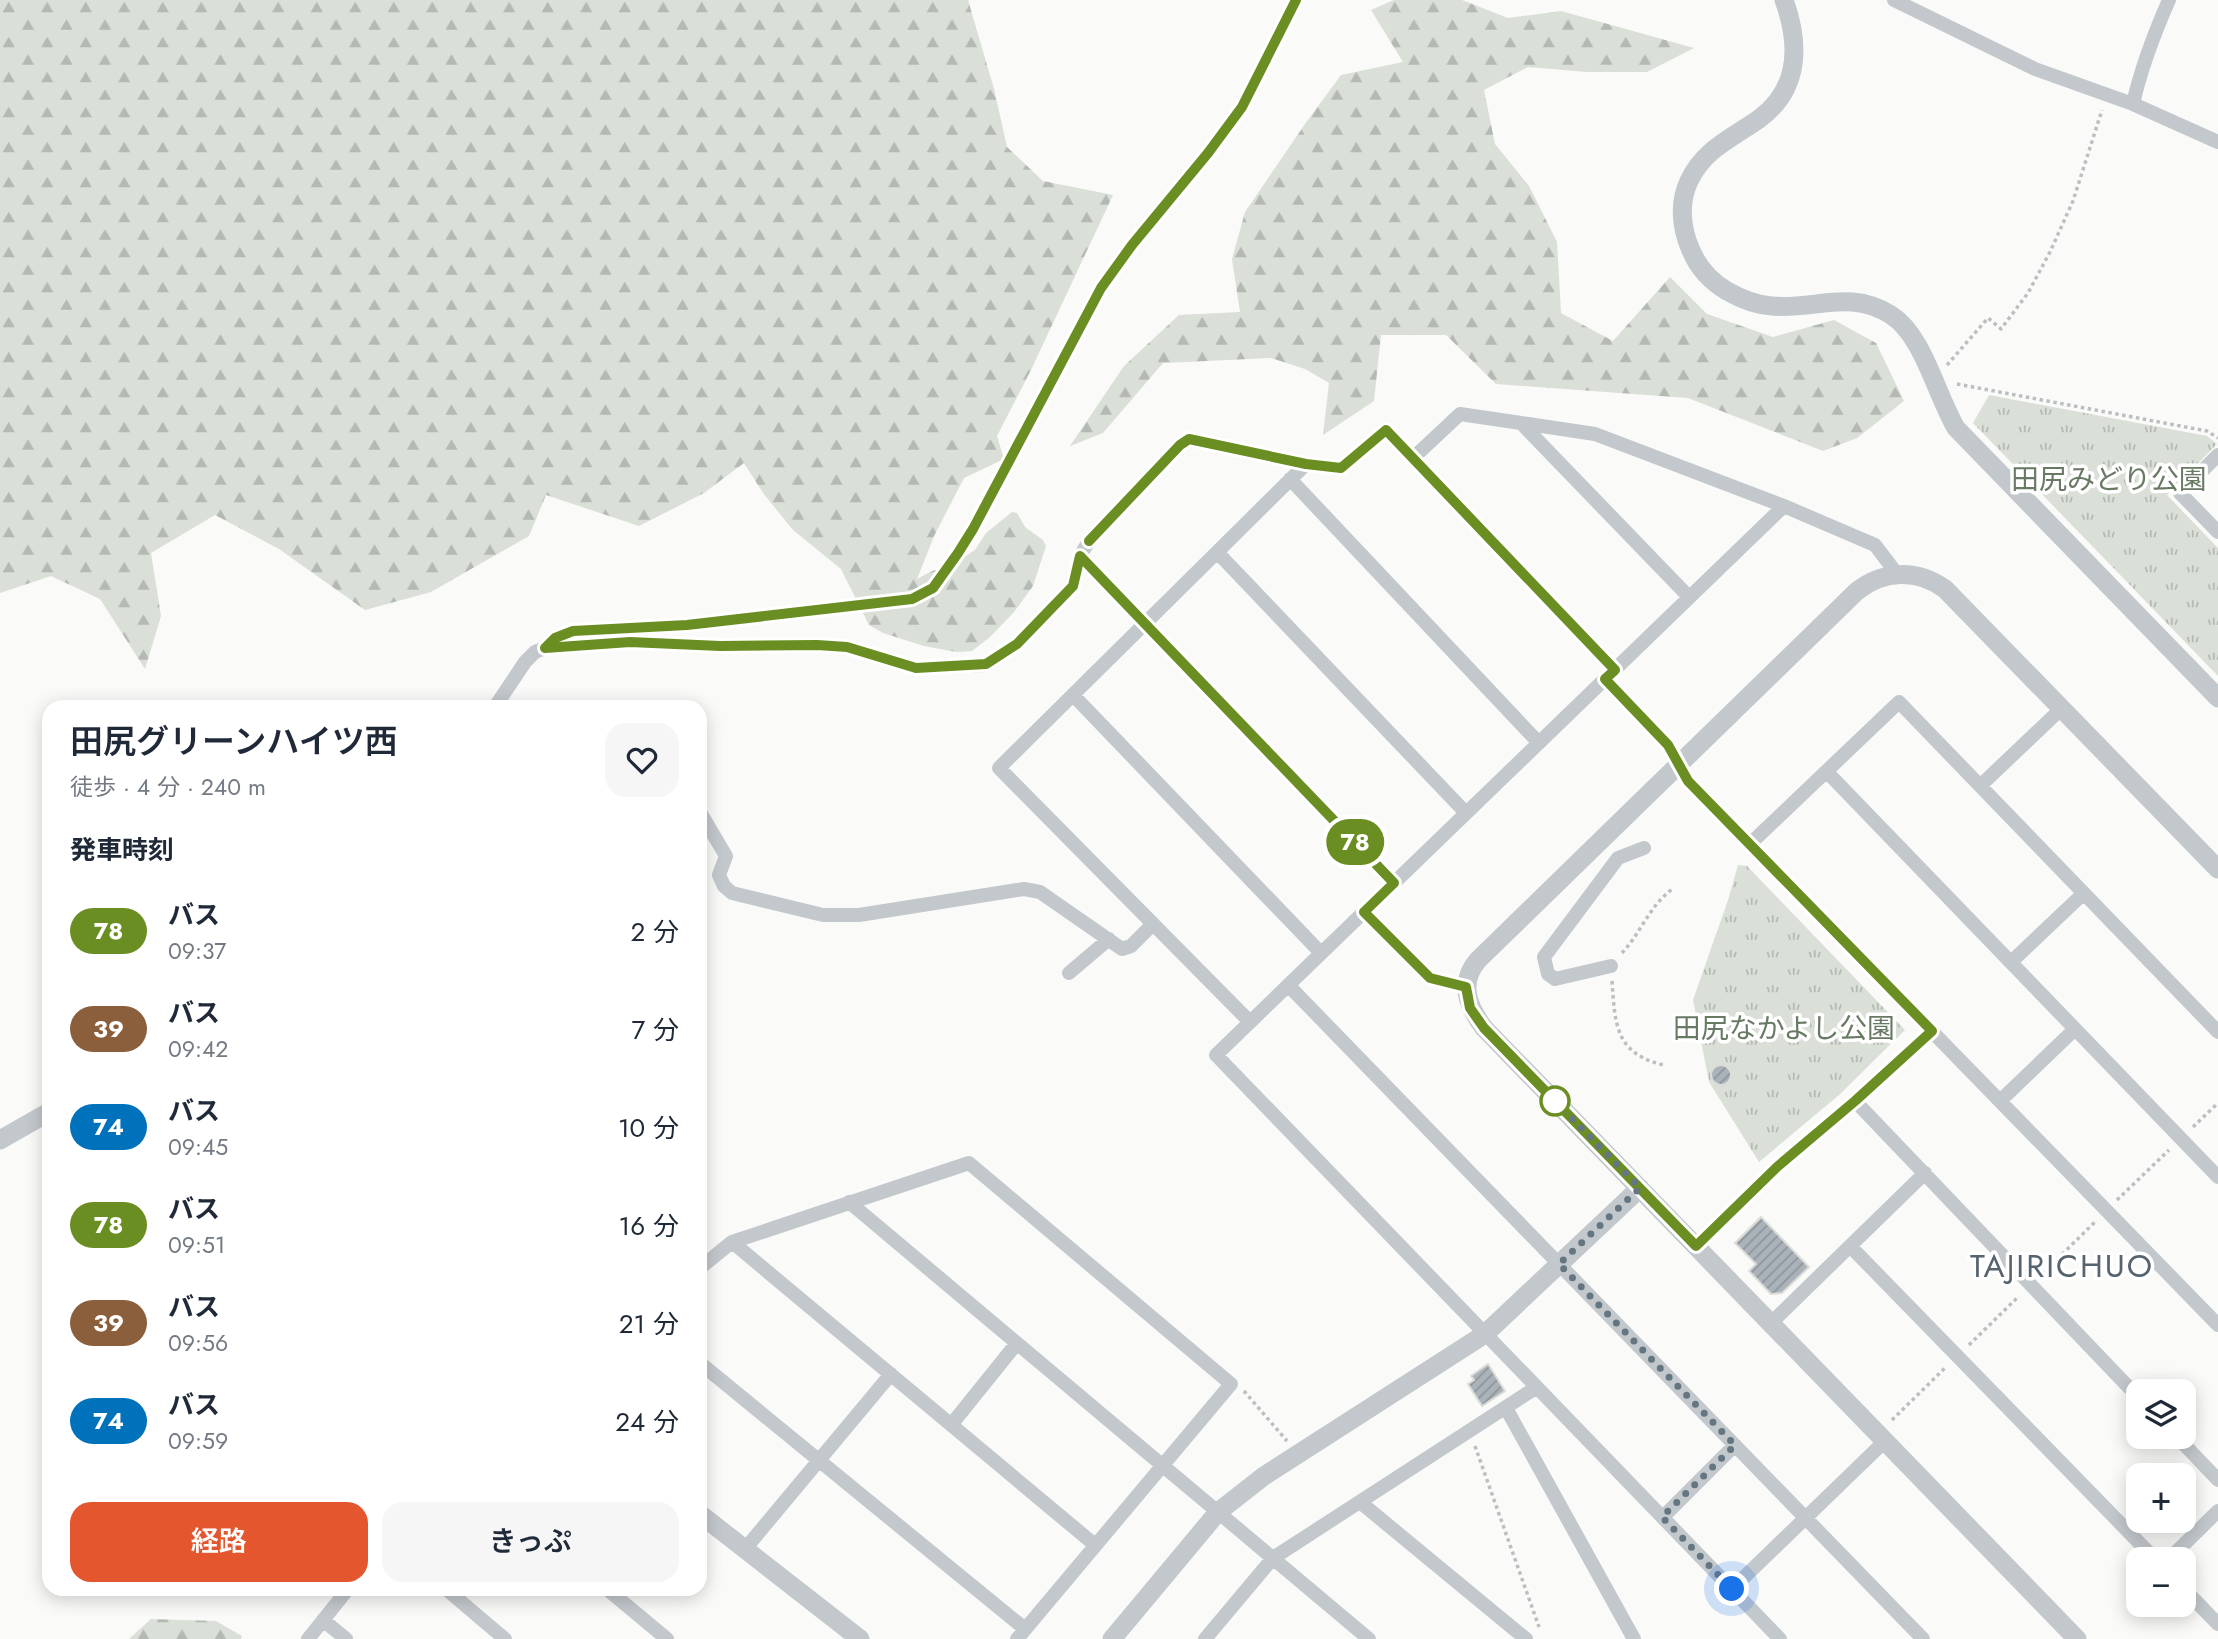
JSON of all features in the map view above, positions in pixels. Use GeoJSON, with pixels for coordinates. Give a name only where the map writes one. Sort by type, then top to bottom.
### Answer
{"type":"FeatureCollection","features":[{"type":"Feature","properties":{"kind":"street"},"geometry":{"type":"LineString","coordinates":[[545,648],[555,638],[573,631],[687,625],[912,599],[933,588],[973,529],[1107,279],[1242,107],[1296,0]]}},
{"type":"Feature","properties":{"kind":"street"},"geometry":{"type":"LineString","coordinates":[[1784,0],[1795,40],[1795,60],[1790,82],[1774,105],[1758,120],[1718,144],[1693,173],[1683,197],[1682,213],[1683,228],[1693,255],[1711,279],[1740,298],[1756,304],[1782,307],[1854,301],[1890,314],[1912,335],[1936,372],[1945,409],[1956,428],[2218,698]]}},
{"type":"Feature","properties":{"kind":"street"},"geometry":{"type":"LineString","coordinates":[[1894,0],[2035,69],[2133,104],[2218,142]]}},
{"type":"Feature","properties":{"kind":"street"},"geometry":{"type":"LineString","coordinates":[[2133,104],[2151,41],[2169,0]]}},
{"type":"Feature","properties":{"kind":"street"},"geometry":{"type":"LineString","coordinates":[[1413,458],[1460,414],[1595,434],[1784,506],[1875,545],[1897,574]]}},
{"type":"Feature","properties":{"kind":"street"},"geometry":{"type":"LineString","coordinates":[[1521,424],[1689,597]]}},
{"type":"Feature","properties":{"kind":"street"},"geometry":{"type":"LineString","coordinates":[[500,700],[524,662],[535,652],[545,648],[630,642],[720,646],[817,645],[847,647],[916,668],[986,664],[1017,644],[1073,586],[1080,556],[1089,541],[1180,445],[1189,439],[1306,464],[1341,468],[1386,430],[1610,674],[1668,745],[1688,781],[2218,1325]]}},
{"type":"Feature","properties":{"kind":"street"},"geometry":{"type":"LineString","coordinates":[[2218,455],[2180,493],[2218,532]]}},
{"type":"Feature","properties":{"kind":"street"},"geometry":{"type":"LineString","coordinates":[[1250,1022],[999,768],[1306,464]]}},
{"type":"Feature","properties":{"kind":"street"},"geometry":{"type":"LineString","coordinates":[[1290,479],[1539,743]]}},
{"type":"Feature","properties":{"kind":"street"},"geometry":{"type":"LineString","coordinates":[[1780,1639],[1216,1055],[1784,506]]}},
{"type":"Feature","properties":{"kind":"street"},"geometry":{"type":"LineString","coordinates":[[1217,552],[1466,813]]}},
{"type":"Feature","properties":{"kind":"street"},"geometry":{"type":"LineString","coordinates":[[1080,556],[1394,883]]}},
{"type":"Feature","properties":{"kind":"street"},"geometry":{"type":"LineString","coordinates":[[2077,1639],[1484,1028],[1470,1008],[1466,987],[1471,970],[1478,960],[1857,592],[1880,578],[1897,574],[1920,575],[1934,580],[1945,589],[2218,869]]}},
{"type":"Feature","properties":{"kind":"street"},"geometry":{"type":"LineString","coordinates":[[1073,695],[1321,953]]}},
{"type":"Feature","properties":{"kind":"street"},"geometry":{"type":"LineString","coordinates":[[1750,844],[1899,702],[2218,1032]]}},
{"type":"Feature","properties":{"kind":"street"},"geometry":{"type":"LineString","coordinates":[[1980,786],[2062,708]]}},
{"type":"Feature","properties":{"kind":"street"},"geometry":{"type":"LineString","coordinates":[[1827,772],[2218,1177]]}},
{"type":"Feature","properties":{"kind":"street"},"geometry":{"type":"LineString","coordinates":[[707,824],[726,856],[719,875],[724,886],[732,893],[823,915],[859,915],[1024,889],[1040,892],[1122,949],[1131,946],[1153,924]]}},
{"type":"Feature","properties":{"kind":"street"},"geometry":{"type":"LineString","coordinates":[[1611,966],[1555,979],[1548,974],[1544,957],[1614,854],[1644,848]]}},
{"type":"Feature","properties":{"kind":"street"},"geometry":{"type":"LineString","coordinates":[[2011,962],[2084,893]]}},
{"type":"Feature","properties":{"kind":"street"},"geometry":{"type":"LineString","coordinates":[[1364,912],[1430,978],[1466,987]]}},
{"type":"Feature","properties":{"kind":"street"},"geometry":{"type":"LineString","coordinates":[[1069,973],[1109,939]]}},
{"type":"Feature","properties":{"kind":"street"},"geometry":{"type":"LineString","coordinates":[[1288,985],[1923,1639]]}},
{"type":"Feature","properties":{"kind":"street"},"geometry":{"type":"LineString","coordinates":[[2000,1101],[2075,1029]]}},
{"type":"Feature","properties":{"kind":"street"},"geometry":{"type":"LineString","coordinates":[[1696,1246],[1777,1167],[1932,1031]]}},
{"type":"Feature","properties":{"kind":"street"},"geometry":{"type":"LineString","coordinates":[[1855,1101],[2126,1384]]}},
{"type":"Feature","properties":{"kind":"street"},"geometry":{"type":"LineString","coordinates":[[0,1140],[42,1116]]}},
{"type":"Feature","properties":{"kind":"street"},"geometry":{"type":"LineString","coordinates":[[707,1262],[733,1242],[969,1163],[1231,1384],[1021,1634],[819,1460],[707,1369]]}},
{"type":"Feature","properties":{"kind":"street"},"geometry":{"type":"LineString","coordinates":[[1771,1323],[1924,1174]]}},
{"type":"Feature","properties":{"kind":"street"},"geometry":{"type":"LineString","coordinates":[[1112,1639],[1218,1513],[1264,1476],[1485,1334],[1640,1188]]}},
{"type":"Feature","properties":{"kind":"street"},"geometry":{"type":"LineString","coordinates":[[849,1202],[1369,1639]]}},
{"type":"Feature","properties":{"kind":"street"},"geometry":{"type":"LineString","coordinates":[[733,1242],[1095,1545]]}},
{"type":"Feature","properties":{"kind":"street"},"geometry":{"type":"LineString","coordinates":[[1850,1247],[2143,1547]]}},
{"type":"Feature","properties":{"kind":"street"},"geometry":{"type":"LineString","coordinates":[[951,1425],[1017,1343]]}},
{"type":"Feature","properties":{"kind":"street"},"geometry":{"type":"LineString","coordinates":[[745,1549],[891,1374]]}},
{"type":"Feature","properties":{"kind":"street"},"geometry":{"type":"LineString","coordinates":[[1207,1638],[1273,1558],[1537,1387]]}},
{"type":"Feature","properties":{"kind":"street"},"geometry":{"type":"LineString","coordinates":[[1506,1408],[1634,1639]]}},
{"type":"Feature","properties":{"kind":"street"},"geometry":{"type":"LineString","coordinates":[[1732,1589],[1885,1441]]}},
{"type":"Feature","properties":{"kind":"street"},"geometry":{"type":"LineString","coordinates":[[1662,1517],[1735,1445]]}},
{"type":"Feature","properties":{"kind":"street"},"geometry":{"type":"LineString","coordinates":[[2188,1449],[2218,1480]]}},
{"type":"Feature","properties":{"kind":"street"},"geometry":{"type":"LineString","coordinates":[[1360,1502],[1526,1639]]}},
{"type":"Feature","properties":{"kind":"street"},"geometry":{"type":"LineString","coordinates":[[2181,1547],[2218,1511]]}},
{"type":"Feature","properties":{"kind":"street"},"geometry":{"type":"LineString","coordinates":[[707,1519],[846,1635]]}},
{"type":"Feature","properties":{"kind":"street"},"geometry":{"type":"LineString","coordinates":[[308,1639],[342,1596]]}},
{"type":"Feature","properties":{"kind":"street"},"geometry":{"type":"LineString","coordinates":[[454,1596],[505,1639]]}},
{"type":"Feature","properties":{"kind":"street"},"geometry":{"type":"LineString","coordinates":[[615,1596],[667,1639]]}},
{"type":"Feature","properties":{"kind":"street"},"geometry":{"type":"LineString","coordinates":[[2196,1602],[2218,1624]]}},
{"type":"Feature","properties":{"kind":"street"},"geometry":{"type":"LineString","coordinates":[[323,1620],[346,1639]]}},
{"type":"Feature","properties":{"kind":"path"},"geometry":{"type":"LineString","coordinates":[[2107,94],[2073,201],[2028,293],[2001,328],[1988,318],[1936,372],[1966,387],[2207,432],[2218,438]]}},
{"type":"Feature","properties":{"kind":"path"},"geometry":{"type":"LineString","coordinates":[[1664,1065],[1638,1056],[1620,1035],[1614,1016],[1611,966],[1630,944],[1659,899],[1674,888]]}},
{"type":"Feature","properties":{"kind":"path"},"geometry":{"type":"LineString","coordinates":[[1890,1422],[2218,1102]]}},
{"type":"Feature","properties":{"kind":"path"},"geometry":{"type":"LineString","coordinates":[[1231,1384],[1241,1388],[1289,1442]]}},
{"type":"Feature","properties":{"kind":"path"},"geometry":{"type":"LineString","coordinates":[[1470,1431],[1543,1639]]}},
{"type":"Feature","properties":{"kind":"green space"},"geometry":{"type":"Polygon","coordinates":[[[0,0],[968,0],[994,89],[1007,147],[1043,181],[1113,195],[997,436],[1004,459],[964,478],[934,536],[917,579],[932,571],[949,567],[975,550],[986,533],[1012,512],[1017,513],[1025,527],[1043,540],[1046,546],[1033,586],[1014,612],[972,651],[956,652],[924,646],[883,633],[869,625],[841,569],[793,530],[763,493],[744,463],[704,493],[639,526],[546,495],[529,536],[431,592],[365,610],[279,549],[215,515],[151,553],[161,616],[145,669],[100,599],[51,576],[0,593],[0,0]]]}},
{"type":"Feature","properties":{"kind":"green space"},"geometry":{"type":"Polygon","coordinates":[[[1394,0],[1462,0],[1508,18],[1561,11],[1694,48],[1647,72],[1587,72],[1528,67],[1484,90],[1495,144],[1529,186],[1557,242],[1561,313],[1613,341],[1670,277],[1707,314],[1773,337],[1834,320],[1876,343],[1904,401],[1857,438],[1823,451],[1688,398],[1496,384],[1446,335],[1381,335],[1374,401],[1323,435],[1329,383],[1305,369],[1271,358],[1163,363],[1103,433],[1070,446],[1124,366],[1179,315],[1240,312],[1232,259],[1245,212],[1341,75],[1403,62],[1371,10],[1394,0]]]}},
{"type":"Feature","properties":{"kind":"green space","name":"田尻みどり公園"},"geometry":{"type":"Polygon","coordinates":[[[1989,395],[2207,436],[2217,444],[2167,495],[2218,548],[2218,676],[1973,423],[1989,395]]]}},
{"type":"Feature","properties":{"kind":"green space","name":"田尻なかよし公園"},"geometry":{"type":"Polygon","coordinates":[[[1738,865],[1747,866],[1905,1030],[1839,1095],[1759,1162],[1709,1082],[1693,1000],[1738,865]]]}},
{"type":"Feature","properties":{"kind":"green space"},"geometry":{"type":"Polygon","coordinates":[[[151,1619],[216,1621],[242,1636],[241,1639],[129,1639],[151,1619]]]}},
{"type":"Feature","properties":{"kind":"building"},"geometry":{"type":"Polygon","coordinates":[[[1721,1065],[1728,1068],[1731,1075],[1728,1082],[1721,1085],[1714,1082],[1711,1075],[1714,1068],[1721,1065]]]}},
{"type":"Feature","properties":{"kind":"building"},"geometry":{"type":"Polygon","coordinates":[[[1761,1217],[1809,1267],[1782,1293],[1771,1294],[1749,1271],[1756,1264],[1735,1243],[1761,1217]]]}},
{"type":"Feature","properties":{"kind":"building"},"geometry":{"type":"Polygon","coordinates":[[[1488,1364],[1505,1391],[1482,1406],[1468,1384],[1474,1380],[1471,1376],[1488,1364]]]}},
{"type":"Feature","properties":{"kind":"bus line","name":"78"},"geometry":{"type":"LineString","coordinates":[[1089,541],[1180,445],[1189,439],[1306,464],[1341,468],[1386,430],[1615,670],[1605,679],[1668,745],[1688,781],[1932,1031],[1777,1167],[1696,1246],[1484,1028],[1470,1008],[1466,987],[1430,978],[1364,912],[1394,883],[1080,556],[1073,586],[1017,644],[986,664],[916,668],[847,647],[817,645],[720,646],[630,642],[545,648],[555,638],[573,631],[687,625],[912,599],[933,588],[973,529],[1101,288],[1242,107],[1296,0]]}},
{"type":"Feature","properties":{"kind":"district","name":"TAJIRICHUO"},"geometry":{"type":"Point","coordinates":[2062,1266]}},
{"type":"Feature","properties":{"kind":"route"},"geometry":{"type":"LineString","coordinates":[[1555,1101],[1640,1188],[1559,1264],[1735,1445],[1662,1517],[1732,1589]]}}]}
